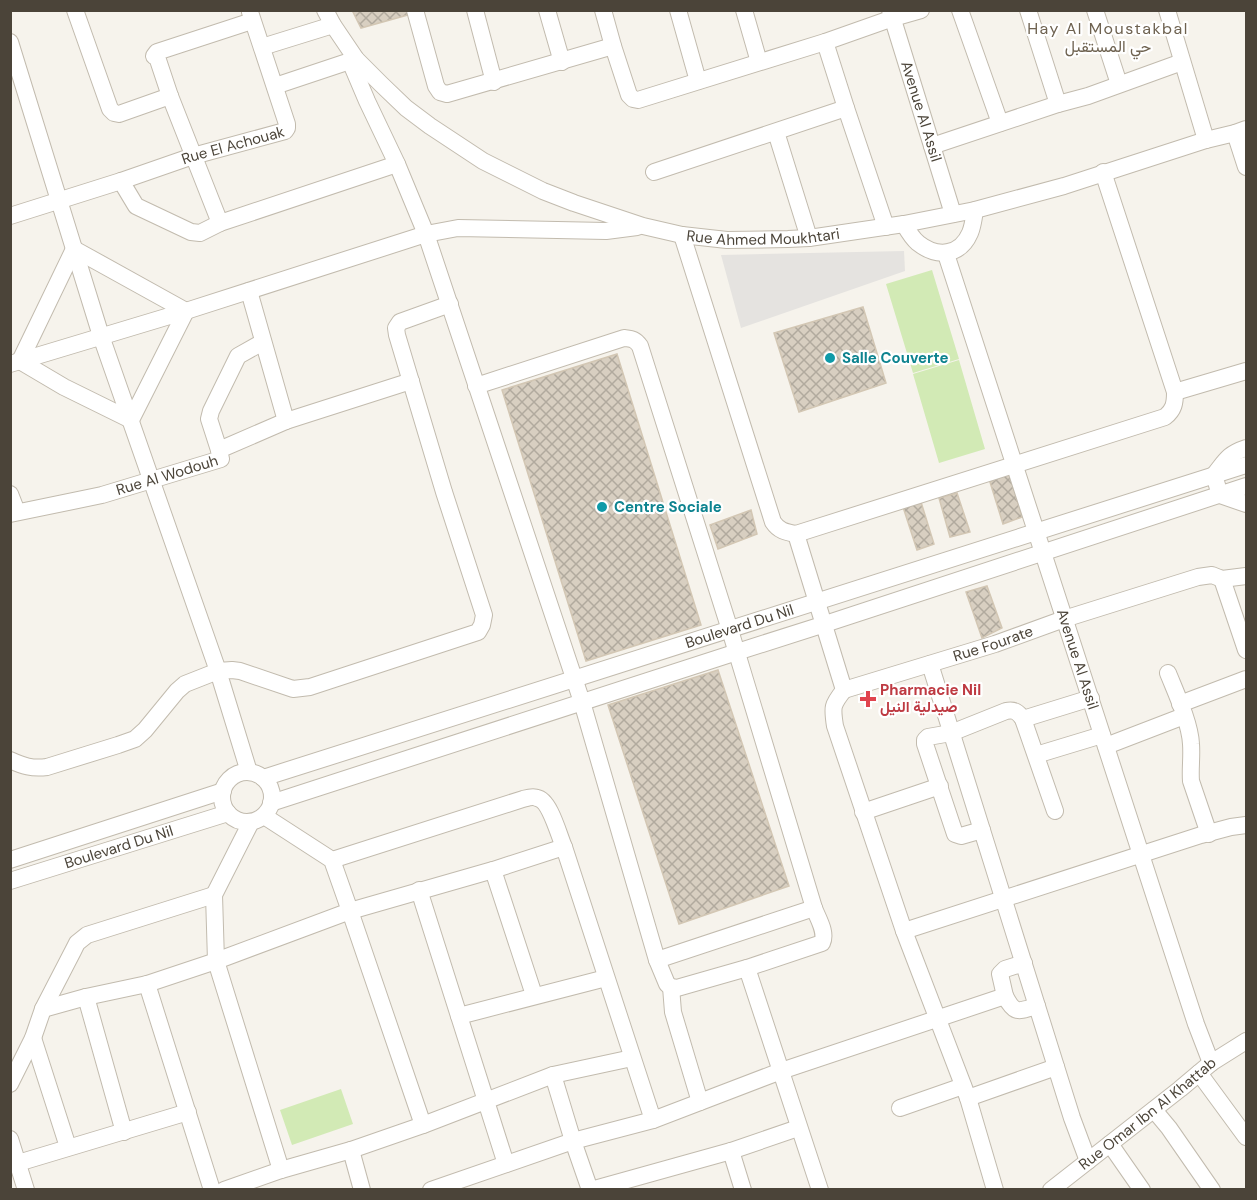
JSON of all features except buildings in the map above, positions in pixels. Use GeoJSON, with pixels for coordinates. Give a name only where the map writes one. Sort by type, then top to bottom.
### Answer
{"type":"FeatureCollection","features":[{"type":"Feature","properties":{"kind":"street"},"geometry":{"type":"LineString","coordinates":[[75,10],[110,109],[114,113],[119,114],[171,96]]}},
{"type":"Feature","properties":{"kind":"street"},"geometry":{"type":"LineString","coordinates":[[415,10],[436,86],[440,92],[447,94],[613,46]]}},
{"type":"Feature","properties":{"kind":"street"},"geometry":{"type":"LineString","coordinates":[[475,10],[494,82]]}},
{"type":"Feature","properties":{"kind":"street"},"geometry":{"type":"LineString","coordinates":[[547,10],[562,62]]}},
{"type":"Feature","properties":{"kind":"street"},"geometry":{"type":"LineString","coordinates":[[603,10],[629,95],[638,100],[825,42],[892,14],[921,10]]}},
{"type":"Feature","properties":{"kind":"street"},"geometry":{"type":"LineString","coordinates":[[678,10],[698,81]]}},
{"type":"Feature","properties":{"kind":"street"},"geometry":{"type":"LineString","coordinates":[[744,10],[759,62]]}},
{"type":"Feature","properties":{"kind":"street"},"geometry":{"type":"LineString","coordinates":[[960,10],[1000,123]]}},
{"type":"Feature","properties":{"kind":"street"},"geometry":{"type":"LineString","coordinates":[[1028,10],[1058,104]]}},
{"type":"Feature","properties":{"kind":"street"},"geometry":{"type":"LineString","coordinates":[[1095,10],[1119,84]]}},
{"type":"Feature","properties":{"kind":"street"},"geometry":{"type":"LineString","coordinates":[[1167,10],[1206,140]]}},
{"type":"Feature","properties":{"kind":"street","name":"Avenue Al Assil"},"geometry":{"type":"LineString","coordinates":[[892,14],[953,214]]}},
{"type":"Feature","properties":{"kind":"street"},"geometry":{"type":"LineString","coordinates":[[220,223],[157,57],[154,56],[158,52],[251,16]]}},
{"type":"Feature","properties":{"kind":"street","name":"Rue El Achouak"},"geometry":{"type":"LineString","coordinates":[[10,216],[193,156],[285,131],[287,124],[251,16]]}},
{"type":"Feature","properties":{"kind":"street"},"geometry":{"type":"LineString","coordinates":[[262,47],[329,18]]}},
{"type":"Feature","properties":{"kind":"street","name":"Rue Ahmed Moukhtari"},"geometry":{"type":"LineString","coordinates":[[329,18],[353,60],[406,108],[483,161],[564,199],[643,226],[682,235],[727,240],[810,238],[904,224],[975,210],[1064,186],[1241,131]]}},
{"type":"Feature","properties":{"kind":"street"},"geometry":{"type":"LineString","coordinates":[[10,42],[101,336],[256,775],[271,790],[262,813],[214,895],[216,961],[281,1170]]}},
{"type":"Feature","properties":{"kind":"street"},"geometry":{"type":"LineString","coordinates":[[825,42],[886,227]]}},
{"type":"Feature","properties":{"kind":"street"},"geometry":{"type":"LineString","coordinates":[[275,86],[353,60],[367,100],[398,164],[426,234],[450,304],[476,386],[582,702],[657,960],[667,984],[677,988],[822,943],[823,932],[737,652],[637,341],[624,338],[476,386]]}},
{"type":"Feature","properties":{"kind":"street"},"geometry":{"type":"LineString","coordinates":[[932,146],[1088,96],[1182,62]]}},
{"type":"Feature","properties":{"kind":"street"},"geometry":{"type":"LineString","coordinates":[[654,172],[846,108]]}},
{"type":"Feature","properties":{"kind":"street"},"geometry":{"type":"LineString","coordinates":[[1241,131],[1246,167]]}},
{"type":"Feature","properties":{"kind":"street"},"geometry":{"type":"LineString","coordinates":[[776,132],[810,238]]}},
{"type":"Feature","properties":{"kind":"street"},"geometry":{"type":"LineString","coordinates":[[121,181],[136,206],[191,232],[200,233],[220,223],[398,164]]}},
{"type":"Feature","properties":{"kind":"street"},"geometry":{"type":"LineString","coordinates":[[682,235],[773,522],[782,531],[796,534],[1165,417],[1173,409],[1175,392],[1103,172]]}},
{"type":"Feature","properties":{"kind":"street"},"geometry":{"type":"LineString","coordinates":[[904,224],[919,244],[946,254],[958,249],[970,233],[975,210]]}},
{"type":"Feature","properties":{"kind":"street"},"geometry":{"type":"LineString","coordinates":[[15,363],[426,234],[458,228],[606,231],[643,226]]}},
{"type":"Feature","properties":{"kind":"street"},"geometry":{"type":"LineString","coordinates":[[74,249],[186,311]]}},
{"type":"Feature","properties":{"kind":"street"},"geometry":{"type":"LineString","coordinates":[[15,363],[74,249]]}},
{"type":"Feature","properties":{"kind":"street","name":"Avenue Al Assil"},"geometry":{"type":"LineString","coordinates":[[946,254],[1196,1024],[1205,1068],[1246,1137]]}},
{"type":"Feature","properties":{"kind":"street"},"geometry":{"type":"LineString","coordinates":[[249,291],[286,421]]}},
{"type":"Feature","properties":{"kind":"street"},"geometry":{"type":"LineString","coordinates":[[10,760],[23,766],[47,767],[135,739],[185,684],[218,671],[240,671],[293,689],[310,687],[478,632],[484,615],[444,492],[396,328],[400,322],[450,304]]}},
{"type":"Feature","properties":{"kind":"street"},"geometry":{"type":"LineString","coordinates":[[131,420],[186,311]]}},
{"type":"Feature","properties":{"kind":"street"},"geometry":{"type":"LineString","coordinates":[[219,450],[209,419],[211,411],[238,356],[263,342]]}},
{"type":"Feature","properties":{"kind":"street"},"geometry":{"type":"LineString","coordinates":[[15,363],[131,420]]}},
{"type":"Feature","properties":{"kind":"street"},"geometry":{"type":"LineString","coordinates":[[1175,392],[1246,371]]}},
{"type":"Feature","properties":{"kind":"street","name":"Rue Al Wodouh"},"geometry":{"type":"LineString","coordinates":[[14,513],[93,497],[221,459],[219,450],[286,421],[411,381]]}},
{"type":"Feature","properties":{"kind":"street"},"geometry":{"type":"LineString","coordinates":[[1246,448],[1227,458],[1214,475],[1220,495],[1246,504]]}},
{"type":"Feature","properties":{"kind":"street","name":"Boulevard Du Nil"},"geometry":{"type":"LineString","coordinates":[[256,775],[574,680],[1246,465]]}},
{"type":"Feature","properties":{"kind":"street","name":"Boulevard Du Nil"},"geometry":{"type":"LineString","coordinates":[[262,813],[582,702],[1246,486]]}},
{"type":"Feature","properties":{"kind":"street"},"geometry":{"type":"LineString","coordinates":[[10,494],[14,513]]}},
{"type":"Feature","properties":{"kind":"street"},"geometry":{"type":"LineString","coordinates":[[796,534],[844,690],[832,709],[835,726],[904,931],[965,1092],[995,1190]]}},
{"type":"Feature","properties":{"kind":"street","name":"Rue Fourate"},"geometry":{"type":"LineString","coordinates":[[844,690],[1198,577],[1212,575],[1222,579],[1246,576]]}},
{"type":"Feature","properties":{"kind":"street"},"geometry":{"type":"LineString","coordinates":[[1222,579],[1246,650]]}},
{"type":"Feature","properties":{"kind":"street"},"geometry":{"type":"LineString","coordinates":[[930,664],[1056,1067],[1088,1161]]}},
{"type":"Feature","properties":{"kind":"street"},"geometry":{"type":"LineString","coordinates":[[1168,673],[1190,733],[1191,781],[1209,834]]}},
{"type":"Feature","properties":{"kind":"street"},"geometry":{"type":"LineString","coordinates":[[1036,754],[1104,741],[1182,710],[1246,679]]}},
{"type":"Feature","properties":{"kind":"street"},"geometry":{"type":"LineString","coordinates":[[1023,718],[1091,698]]}},
{"type":"Feature","properties":{"kind":"street"},"geometry":{"type":"LineString","coordinates":[[982,830],[961,836],[955,834],[925,740],[928,737],[951,733],[1010,710],[1023,718],[1056,811]]}},
{"type":"Feature","properties":{"kind":"street"},"geometry":{"type":"LineString","coordinates":[[256,775],[237,774],[231,778],[223,792],[224,805],[228,813],[240,821],[262,813]]}},
{"type":"Feature","properties":{"kind":"street"},"geometry":{"type":"LineString","coordinates":[[863,812],[940,786]]}},
{"type":"Feature","properties":{"kind":"street","name":"Boulevard Du Nil"},"geometry":{"type":"LineString","coordinates":[[10,860],[223,792]]}},
{"type":"Feature","properties":{"kind":"street"},"geometry":{"type":"LineString","coordinates":[[332,860],[523,799],[540,798],[547,804],[564,848],[653,1120]]}},
{"type":"Feature","properties":{"kind":"street"},"geometry":{"type":"LineString","coordinates":[[904,931],[1003,898],[1239,826],[1246,812]]}},
{"type":"Feature","properties":{"kind":"street","name":"Boulevard Du Nil"},"geometry":{"type":"LineString","coordinates":[[10,881],[228,813]]}},
{"type":"Feature","properties":{"kind":"street"},"geometry":{"type":"LineString","coordinates":[[262,813],[332,860],[423,1125]]}},
{"type":"Feature","properties":{"kind":"street"},"geometry":{"type":"LineString","coordinates":[[43,1010],[86,997],[147,984],[350,911],[564,848]]}},
{"type":"Feature","properties":{"kind":"street"},"geometry":{"type":"LineString","coordinates":[[493,870],[534,995]]}},
{"type":"Feature","properties":{"kind":"street"},"geometry":{"type":"LineString","coordinates":[[420,890],[506,1164]]}},
{"type":"Feature","properties":{"kind":"street"},"geometry":{"type":"LineString","coordinates":[[10,1084],[33,1038],[43,1010],[77,943],[87,935],[214,895]]}},
{"type":"Feature","properties":{"kind":"street"},"geometry":{"type":"LineString","coordinates":[[657,960],[814,908]]}},
{"type":"Feature","properties":{"kind":"street"},"geometry":{"type":"LineString","coordinates":[[1024,963],[1005,969],[999,974],[1005,996],[1014,1010],[1037,1006]]}},
{"type":"Feature","properties":{"kind":"street"},"geometry":{"type":"LineString","coordinates":[[747,968],[820,1190]]}},
{"type":"Feature","properties":{"kind":"street"},"geometry":{"type":"LineString","coordinates":[[459,1016],[606,978]]}},
{"type":"Feature","properties":{"kind":"street"},"geometry":{"type":"LineString","coordinates":[[147,984],[212,1190]]}},
{"type":"Feature","properties":{"kind":"street"},"geometry":{"type":"LineString","coordinates":[[671,987],[673,1012],[700,1102]]}},
{"type":"Feature","properties":{"kind":"street"},"geometry":{"type":"LineString","coordinates":[[430,1190],[573,1141],[653,1120],[781,1071],[1005,996]]}},
{"type":"Feature","properties":{"kind":"street"},"geometry":{"type":"LineString","coordinates":[[86,997],[124,1132]]}},
{"type":"Feature","properties":{"kind":"street"},"geometry":{"type":"LineString","coordinates":[[33,1038],[68,1147]]}},
{"type":"Feature","properties":{"kind":"street","name":"Rue Omar Ibn Al Khattab"},"geometry":{"type":"LineString","coordinates":[[1051,1190],[1205,1068],[1246,1041]]}},
{"type":"Feature","properties":{"kind":"street"},"geometry":{"type":"LineString","coordinates":[[224,1190],[423,1125],[553,1075],[632,1058]]}},
{"type":"Feature","properties":{"kind":"street"},"geometry":{"type":"LineString","coordinates":[[900,1108],[1056,1067]]}},
{"type":"Feature","properties":{"kind":"street"},"geometry":{"type":"LineString","coordinates":[[553,1075],[590,1190],[731,1151],[798,1128]]}},
{"type":"Feature","properties":{"kind":"street"},"geometry":{"type":"LineString","coordinates":[[1154,1110],[1212,1190]]}},
{"type":"Feature","properties":{"kind":"street"},"geometry":{"type":"LineString","coordinates":[[18,1163],[188,1112]]}},
{"type":"Feature","properties":{"kind":"street"},"geometry":{"type":"LineString","coordinates":[[10,1139],[26,1190]]}},
{"type":"Feature","properties":{"kind":"street"},"geometry":{"type":"LineString","coordinates":[[1110,1144],[1142,1190]]}},
{"type":"Feature","properties":{"kind":"street"},"geometry":{"type":"LineString","coordinates":[[351,1150],[362,1190]]}},
{"type":"Feature","properties":{"kind":"street"},"geometry":{"type":"LineString","coordinates":[[731,1151],[743,1190]]}},
{"type":"Feature","properties":{"kind":"green space"},"geometry":{"type":"Polygon","coordinates":[[[932,270],[959,359],[913,373],[886,284],[932,270]]]}},
{"type":"Feature","properties":{"kind":"green space"},"geometry":{"type":"Polygon","coordinates":[[[959,360],[985,449],[939,463],[913,374],[959,360]]]}},
{"type":"Feature","properties":{"kind":"green space"},"geometry":{"type":"Polygon","coordinates":[[[341,1089],[353,1124],[292,1145],[280,1110],[341,1089]]]}},
{"type":"Feature","properties":{"kind":"shaded area"},"geometry":{"type":"Polygon","coordinates":[[[904,251],[905,271],[741,328],[721,255],[904,251]]]}},
{"type":"Feature","properties":{"kind":"place","name":"Salle Couverte"},"geometry":{"type":"Point","coordinates":[830,358]}},
{"type":"Feature","properties":{"kind":"place","name":"Centre Sociale"},"geometry":{"type":"Point","coordinates":[602,507]}},
{"type":"Feature","properties":{"kind":"place","name":"Pharmacie Nil صيدلية النيل"},"geometry":{"type":"Point","coordinates":[868,699]}},
{"type":"Feature","properties":{"kind":"district","name":"Hay Al Moustakbal حي المستقبل"},"geometry":{"type":"Point","coordinates":[1108,37]}}]}
